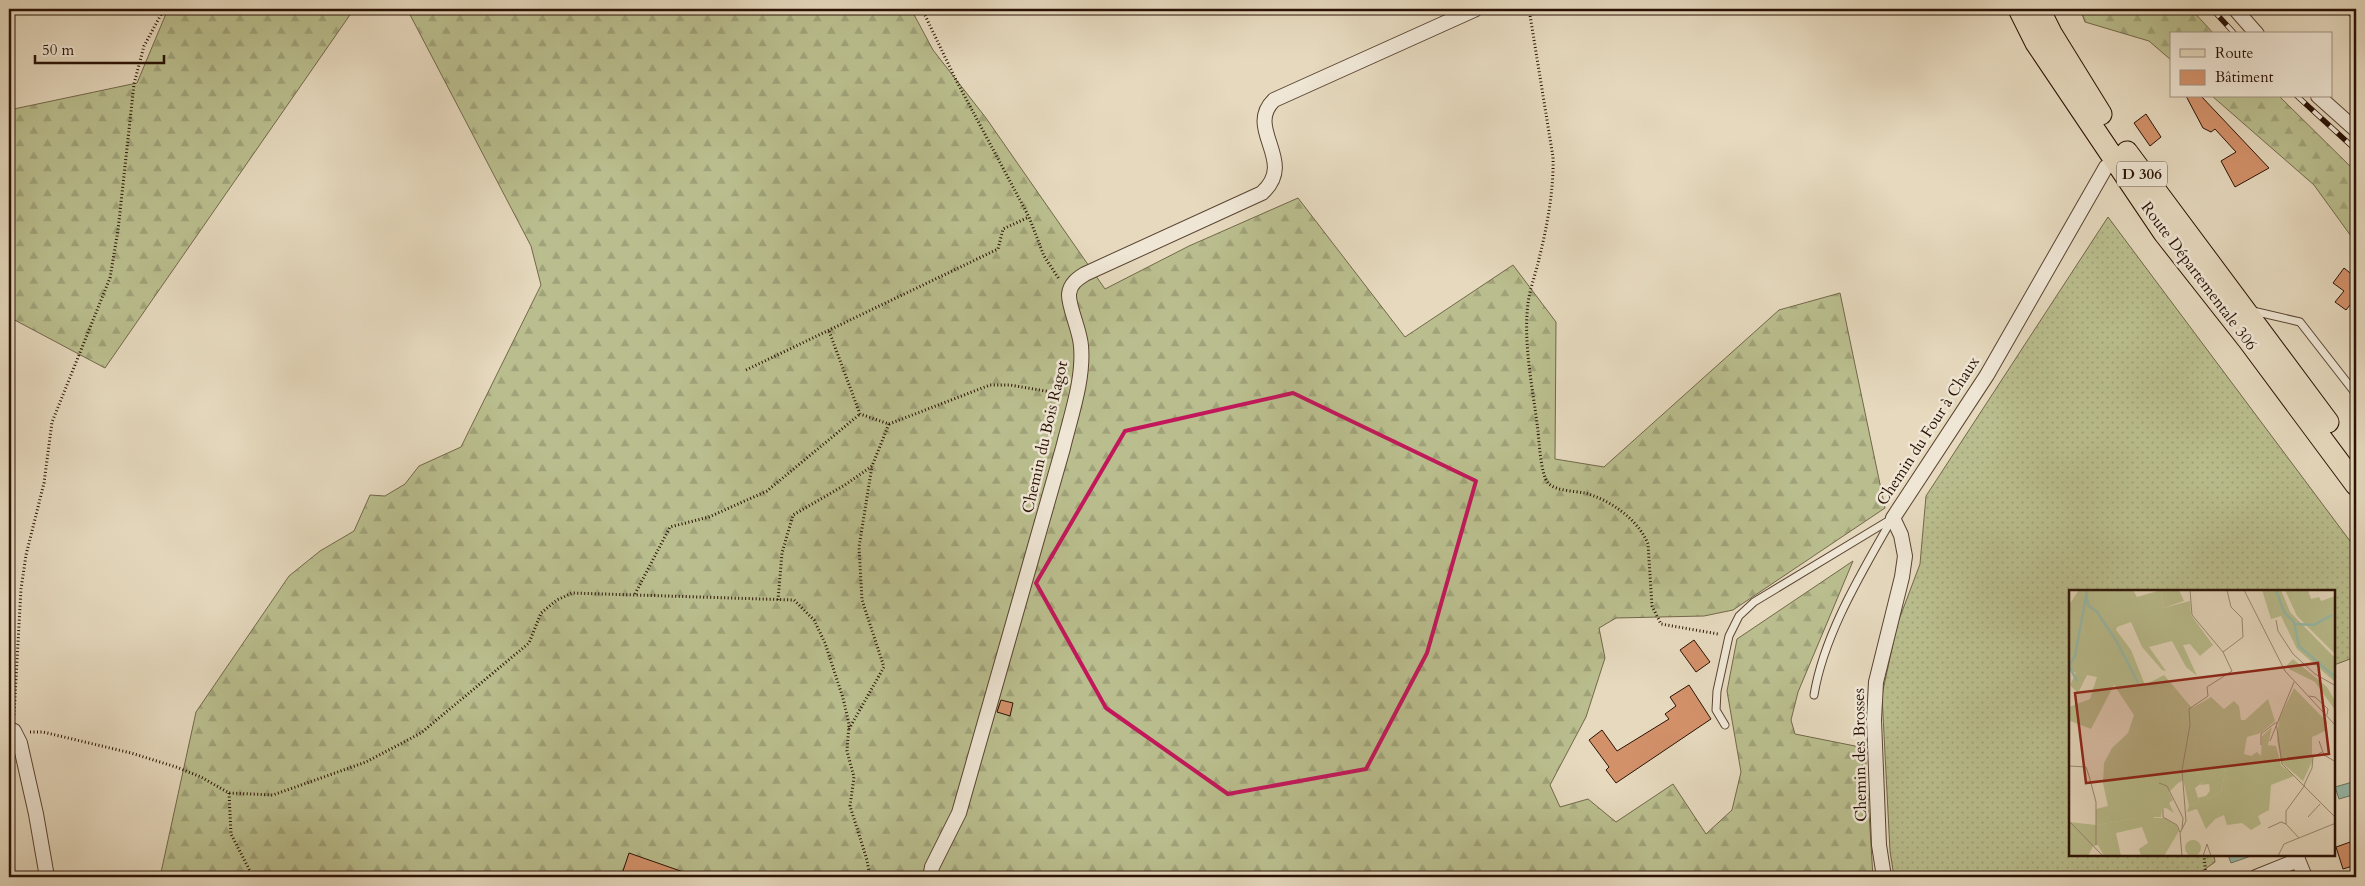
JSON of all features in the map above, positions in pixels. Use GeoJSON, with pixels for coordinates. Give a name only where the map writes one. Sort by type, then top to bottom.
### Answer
{"type":"FeatureCollection","features":[{"type":"Feature","properties":{"kind":"main road","name":"Route Départementale 306"},"geometry":{"type":"LineString","coordinates":[[2020,9],[2036,43],[2164,233],[2249,341],[2356,485]]}},
{"type":"Feature","properties":{"kind":"main road","name":"Route Départementale 306"},"geometry":{"type":"LineString","coordinates":[[2039,9],[2051,33],[2125,150],[2356,461]]}},
{"type":"Feature","properties":{"kind":"street"},"geometry":{"type":"LineString","coordinates":[[1069,294],[1073,283],[1085,274],[1262,193],[1268,187],[1275,172],[1275,162],[1263,121],[1268,106],[1274,100],[1476,9]]}},
{"type":"Feature","properties":{"kind":"street"},"geometry":{"type":"LineString","coordinates":[[2235,9],[2255,32]]}},
{"type":"Feature","properties":{"kind":"street"},"geometry":{"type":"LineString","coordinates":[[2320,98],[2356,130]]}},
{"type":"Feature","properties":{"kind":"street","name":"Chemin du Four à Chaux"},"geometry":{"type":"LineString","coordinates":[[1893,518],[1987,375],[2106,168],[2115,160]]}},
{"type":"Feature","properties":{"kind":"street","name":"Chemin du Bois Ragot"},"geometry":{"type":"LineString","coordinates":[[930,877],[932,867],[959,813],[1038,540],[1076,396],[1081,346],[1069,294]]}},
{"type":"Feature","properties":{"kind":"street","name":"Chemin des Brosses"},"geometry":{"type":"LineString","coordinates":[[1884,877],[1879,845],[1874,720],[1876,682],[1902,577],[1905,556],[1901,535],[1893,518]]}},
{"type":"Feature","properties":{"kind":"street"},"geometry":{"type":"LineString","coordinates":[[12,730],[20,743],[36,814],[47,877]]}},
{"type":"Feature","properties":{"kind":"street"},"geometry":{"type":"LineString","coordinates":[[2256,877],[2297,858],[2305,877]]}},
{"type":"Feature","properties":{"kind":"lane"},"geometry":{"type":"LineString","coordinates":[[2243,309],[2300,322],[2356,394]]}},
{"type":"Feature","properties":{"kind":"lane","name":"Chemin du Four à Chaux"},"geometry":{"type":"LineString","coordinates":[[1725,725],[1716,710],[1717,691],[1729,636],[1739,616],[1754,602],[1893,518]]}},
{"type":"Feature","properties":{"kind":"lane"},"geometry":{"type":"LineString","coordinates":[[1814,695],[1816,678],[1827,647],[1862,572],[1893,518]]}},
{"type":"Feature","properties":{"kind":"path"},"geometry":{"type":"LineString","coordinates":[[164,9],[147,39],[136,71],[127,134],[116,248],[110,278],[100,306],[59,400],[52,422],[44,483],[25,562],[21,589],[12,730],[43,732],[131,753],[201,777],[230,793],[273,795],[366,762],[421,733],[529,643],[541,613],[557,600],[572,593],[794,600],[814,620],[825,643],[843,698],[848,731],[847,751],[854,778],[850,806],[867,860],[870,877]]}},
{"type":"Feature","properties":{"kind":"path"},"geometry":{"type":"LineString","coordinates":[[922,9],[955,78],[1029,217],[1044,256],[1069,294]]}},
{"type":"Feature","properties":{"kind":"path"},"geometry":{"type":"LineString","coordinates":[[1529,9],[1553,157],[1552,180],[1539,258],[1528,302],[1527,336],[1540,451],[1546,477],[1553,486],[1590,495],[1614,508],[1627,516],[1644,534],[1648,544],[1652,606],[1661,624],[1729,636]]}},
{"type":"Feature","properties":{"kind":"path"},"geometry":{"type":"LineString","coordinates":[[746,370],[998,249],[1003,229],[1029,217]]}},
{"type":"Feature","properties":{"kind":"path"},"geometry":{"type":"LineString","coordinates":[[830,331],[860,414]]}},
{"type":"Feature","properties":{"kind":"path"},"geometry":{"type":"LineString","coordinates":[[860,414],[889,424],[990,385],[1010,385],[1076,396]]}},
{"type":"Feature","properties":{"kind":"path"},"geometry":{"type":"LineString","coordinates":[[635,594],[670,527],[709,518],[767,491],[860,414]]}},
{"type":"Feature","properties":{"kind":"path"},"geometry":{"type":"LineString","coordinates":[[848,731],[884,667],[862,600],[859,546],[872,466],[889,424]]}},
{"type":"Feature","properties":{"kind":"path"},"geometry":{"type":"LineString","coordinates":[[778,600],[782,553],[793,515],[845,485],[872,466]]}},
{"type":"Feature","properties":{"kind":"path"},"geometry":{"type":"LineString","coordinates":[[230,793],[232,834],[253,877]]}},
{"type":"Feature","properties":{"kind":"path"},"geometry":{"type":"LineString","coordinates":[[2204,856],[2206,877]]}},
{"type":"Feature","properties":{"kind":"highlighted area"},"geometry":{"type":"Polygon","coordinates":[[[1293,393],[1476,481],[1427,653],[1366,769],[1228,794],[1106,708],[1036,583],[1125,431],[1293,393]]]}},
{"type":"Feature","properties":{"kind":"green space"},"geometry":{"type":"Polygon","coordinates":[[[168,9],[354,9],[105,368],[9,317],[9,110],[137,83],[168,9]]]}},
{"type":"Feature","properties":{"kind":"green space"},"geometry":{"type":"Polygon","coordinates":[[[407,9],[675,9],[676,13],[687,9],[911,9],[933,50],[986,118],[1105,289],[1189,246],[1298,198],[1405,337],[1513,265],[1556,322],[1555,459],[1604,467],[1779,310],[1840,293],[1885,508],[1733,610],[1704,616],[1616,618],[1599,628],[1605,658],[1586,717],[1550,785],[1560,807],[1588,799],[1616,822],[1673,784],[1706,834],[1732,810],[1741,772],[1727,691],[1737,639],[1853,561],[1798,692],[1791,720],[1795,734],[1865,748],[1873,877],[160,877],[196,712],[289,576],[320,551],[354,531],[370,495],[385,496],[405,484],[419,466],[461,447],[541,285],[531,246],[407,9]]]}},
{"type":"Feature","properties":{"kind":"green space"},"geometry":{"type":"Polygon","coordinates":[[[2080,9],[2191,9],[2212,32],[2170,32],[2170,59],[2149,41],[2085,22],[2080,9]]]}},
{"type":"Feature","properties":{"kind":"green space"},"geometry":{"type":"Polygon","coordinates":[[[2343,9],[2356,9],[2356,23],[2343,9]]]}},
{"type":"Feature","properties":{"kind":"green space"},"geometry":{"type":"Polygon","coordinates":[[[2214,98],[2281,98],[2356,172],[2356,243],[2314,185],[2214,98]]]}},
{"type":"Feature","properties":{"kind":"green space"},"geometry":{"type":"Polygon","coordinates":[[[2108,217],[2356,549],[2356,644],[2350,659],[2335,665],[2335,590],[2069,590],[2069,856],[2214,856],[2215,862],[2194,877],[1894,877],[1890,851],[1882,695],[1897,625],[1920,564],[1926,496],[2108,217]]]}},
{"type":"Feature","properties":{"kind":"shaded area"},"geometry":{"type":"Polygon","coordinates":[[[2356,781],[2356,794],[2339,799],[2335,787],[2356,781]]]}},
{"type":"Feature","properties":{"kind":"shaded area"},"geometry":{"type":"Polygon","coordinates":[[[2228,856],[2251,856],[2231,863],[2228,856]]]}},
{"type":"Feature","properties":{"kind":"building"},"geometry":{"type":"Polygon","coordinates":[[[2187,98],[2203,98],[2269,168],[2235,187],[2221,161],[2236,152],[2215,129],[2211,132],[2203,128],[2187,98]]]}},
{"type":"Feature","properties":{"kind":"building"},"geometry":{"type":"Polygon","coordinates":[[[2146,114],[2161,137],[2150,146],[2134,123],[2146,114]]]}},
{"type":"Feature","properties":{"kind":"building"},"geometry":{"type":"Polygon","coordinates":[[[2344,268],[2355,277],[2356,275],[2356,301],[2354,300],[2346,310],[2335,302],[2344,291],[2333,283],[2344,268]]]}},
{"type":"Feature","properties":{"kind":"building"},"geometry":{"type":"Polygon","coordinates":[[[1694,640],[1710,662],[1696,672],[1680,650],[1694,640]]]}},
{"type":"Feature","properties":{"kind":"building"},"geometry":{"type":"Polygon","coordinates":[[[1689,685],[1711,719],[1616,783],[1606,770],[1609,767],[1589,740],[1602,730],[1617,751],[1669,719],[1665,714],[1676,706],[1670,697],[1689,685]]]}},
{"type":"Feature","properties":{"kind":"building"},"geometry":{"type":"Polygon","coordinates":[[[1001,700],[1013,703],[1010,716],[997,712],[1001,700]]]}},
{"type":"Feature","properties":{"kind":"building"},"geometry":{"type":"Polygon","coordinates":[[[2356,840],[2356,865],[2343,869],[2336,847],[2356,840]]]}},
{"type":"Feature","properties":{"kind":"building"},"geometry":{"type":"Polygon","coordinates":[[[629,853],[692,875],[691,877],[621,877],[629,853]]]}},
{"type":"Feature","properties":{"kind":"railway"},"geometry":{"type":"LineString","coordinates":[[2212,9],[2233,32]]}},
{"type":"Feature","properties":{"kind":"railway"},"geometry":{"type":"LineString","coordinates":[[2299,98],[2356,150]]}}]}
